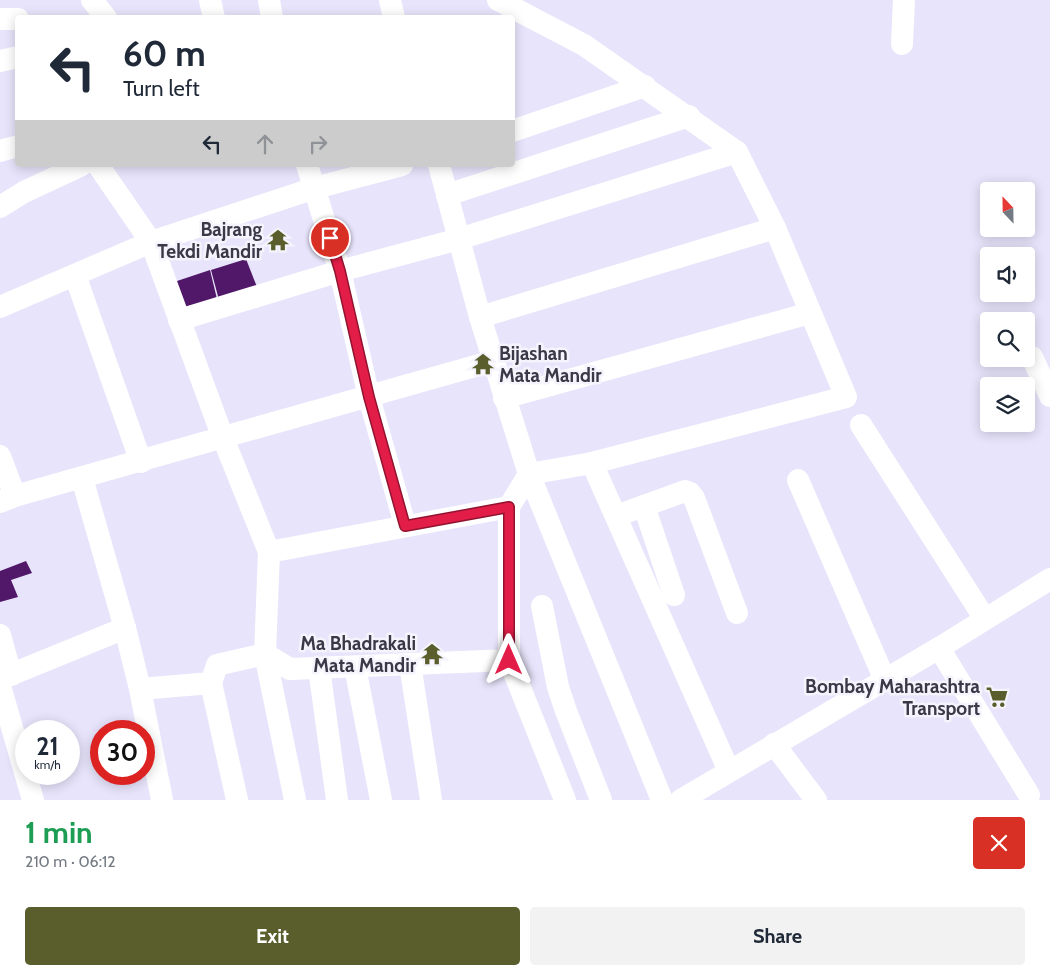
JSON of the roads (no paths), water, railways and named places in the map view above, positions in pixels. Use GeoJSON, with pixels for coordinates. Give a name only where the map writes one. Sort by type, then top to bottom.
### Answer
{"type":"FeatureCollection","features":[{"type":"Feature","properties":{"kind":"street"},"geometry":{"type":"LineString","coordinates":[[92,0],[104,15]]}},
{"type":"Feature","properties":{"kind":"street"},"geometry":{"type":"LineString","coordinates":[[210,0],[213,15]]}},
{"type":"Feature","properties":{"kind":"street"},"geometry":{"type":"LineString","coordinates":[[269,0],[272,15]]}},
{"type":"Feature","properties":{"kind":"street"},"geometry":{"type":"LineString","coordinates":[[390,0],[393,15]]}},
{"type":"Feature","properties":{"kind":"street"},"geometry":{"type":"LineString","coordinates":[[498,0],[584,45],[688,116],[736,152],[775,228],[846,397],[592,463],[529,474],[509,507],[509,660],[565,800]]}},
{"type":"Feature","properties":{"kind":"street"},"geometry":{"type":"LineString","coordinates":[[902,44],[904,0]]}},
{"type":"Feature","properties":{"kind":"street"},"geometry":{"type":"LineString","coordinates":[[0,19],[15,19]]}},
{"type":"Feature","properties":{"kind":"street"},"geometry":{"type":"LineString","coordinates":[[0,61],[15,58]]}},
{"type":"Feature","properties":{"kind":"street"},"geometry":{"type":"LineString","coordinates":[[515,130],[645,86]]}},
{"type":"Feature","properties":{"kind":"street"},"geometry":{"type":"LineString","coordinates":[[447,195],[688,116]]}},
{"type":"Feature","properties":{"kind":"street"},"geometry":{"type":"LineString","coordinates":[[0,152],[15,147]]}},
{"type":"Feature","properties":{"kind":"street"},"geometry":{"type":"LineString","coordinates":[[179,320],[340,271],[459,239],[736,152]]}},
{"type":"Feature","properties":{"kind":"street"},"geometry":{"type":"LineString","coordinates":[[0,207],[24,192],[78,167]]}},
{"type":"Feature","properties":{"kind":"street"},"geometry":{"type":"LineString","coordinates":[[99,167],[151,242],[223,438],[269,552],[265,654],[295,800]]}},
{"type":"Feature","properties":{"kind":"street"},"geometry":{"type":"LineString","coordinates":[[308,167],[340,271],[369,397],[405,526]]}},
{"type":"Feature","properties":{"kind":"street"},"geometry":{"type":"LineString","coordinates":[[0,307],[151,242],[315,188],[394,167]]}},
{"type":"Feature","properties":{"kind":"street"},"geometry":{"type":"LineString","coordinates":[[439,167],[480,318],[529,474],[662,800]]}},
{"type":"Feature","properties":{"kind":"street"},"geometry":{"type":"LineString","coordinates":[[480,318],[775,228]]}},
{"type":"Feature","properties":{"kind":"street"},"geometry":{"type":"LineString","coordinates":[[75,275],[141,462]]}},
{"type":"Feature","properties":{"kind":"street"},"geometry":{"type":"LineString","coordinates":[[504,398],[810,313]]}},
{"type":"Feature","properties":{"kind":"street"},"geometry":{"type":"LineString","coordinates":[[0,456],[7,499],[493,361]]}},
{"type":"Feature","properties":{"kind":"street"},"geometry":{"type":"LineString","coordinates":[[1035,364],[1050,396]]}},
{"type":"Feature","properties":{"kind":"street"},"geometry":{"type":"LineString","coordinates":[[861,425],[985,619]]}},
{"type":"Feature","properties":{"kind":"street"},"geometry":{"type":"LineString","coordinates":[[592,463],[729,771]]}},
{"type":"Feature","properties":{"kind":"street"},"geometry":{"type":"LineString","coordinates":[[82,478],[126,628],[162,800]]}},
{"type":"Feature","properties":{"kind":"street"},"geometry":{"type":"LineString","coordinates":[[798,480],[885,680]]}},
{"type":"Feature","properties":{"kind":"street"},"geometry":{"type":"LineString","coordinates":[[616,516],[685,491],[690,493],[694,498],[737,613]]}},
{"type":"Feature","properties":{"kind":"street"},"geometry":{"type":"LineString","coordinates":[[644,506],[674,595]]}},
{"type":"Feature","properties":{"kind":"street"},"geometry":{"type":"LineString","coordinates":[[269,552],[509,507]]}},
{"type":"Feature","properties":{"kind":"street"},"geometry":{"type":"LineString","coordinates":[[681,800],[939,648],[1050,579]]}},
{"type":"Feature","properties":{"kind":"street"},"geometry":{"type":"LineString","coordinates":[[542,606],[558,687],[602,800]]}},
{"type":"Feature","properties":{"kind":"street"},"geometry":{"type":"LineString","coordinates":[[4,680],[126,628]]}},
{"type":"Feature","properties":{"kind":"street"},"geometry":{"type":"LineString","coordinates":[[0,635],[4,680],[33,800]]}},
{"type":"Feature","properties":{"kind":"street"},"geometry":{"type":"LineString","coordinates":[[939,648],[1029,795]]}},
{"type":"Feature","properties":{"kind":"street"},"geometry":{"type":"LineString","coordinates":[[238,800],[211,683],[217,666],[265,654],[290,669],[509,660]]}},
{"type":"Feature","properties":{"kind":"street"},"geometry":{"type":"LineString","coordinates":[[410,664],[431,800]]}},
{"type":"Feature","properties":{"kind":"street"},"geometry":{"type":"LineString","coordinates":[[355,667],[381,800]]}},
{"type":"Feature","properties":{"kind":"street"},"geometry":{"type":"LineString","coordinates":[[319,668],[337,800]]}},
{"type":"Feature","properties":{"kind":"street"},"geometry":{"type":"LineString","coordinates":[[140,689],[211,683]]}},
{"type":"Feature","properties":{"kind":"street"},"geometry":{"type":"LineString","coordinates":[[774,744],[816,800]]}},
{"type":"Feature","properties":{"kind":"place","name":"Bajrang Tekdi Mandir"},"geometry":{"type":"Point","coordinates":[278,240]}},
{"type":"Feature","properties":{"kind":"place","name":"Bijashan Mata Mandir"},"geometry":{"type":"Point","coordinates":[483,364]}},
{"type":"Feature","properties":{"kind":"place","name":"Ma Bhadrakali Mata Mandir"},"geometry":{"type":"Point","coordinates":[432,654]}},
{"type":"Feature","properties":{"kind":"place","name":"Bombay Maharashtra Transport"},"geometry":{"type":"Point","coordinates":[997,697]}}]}
